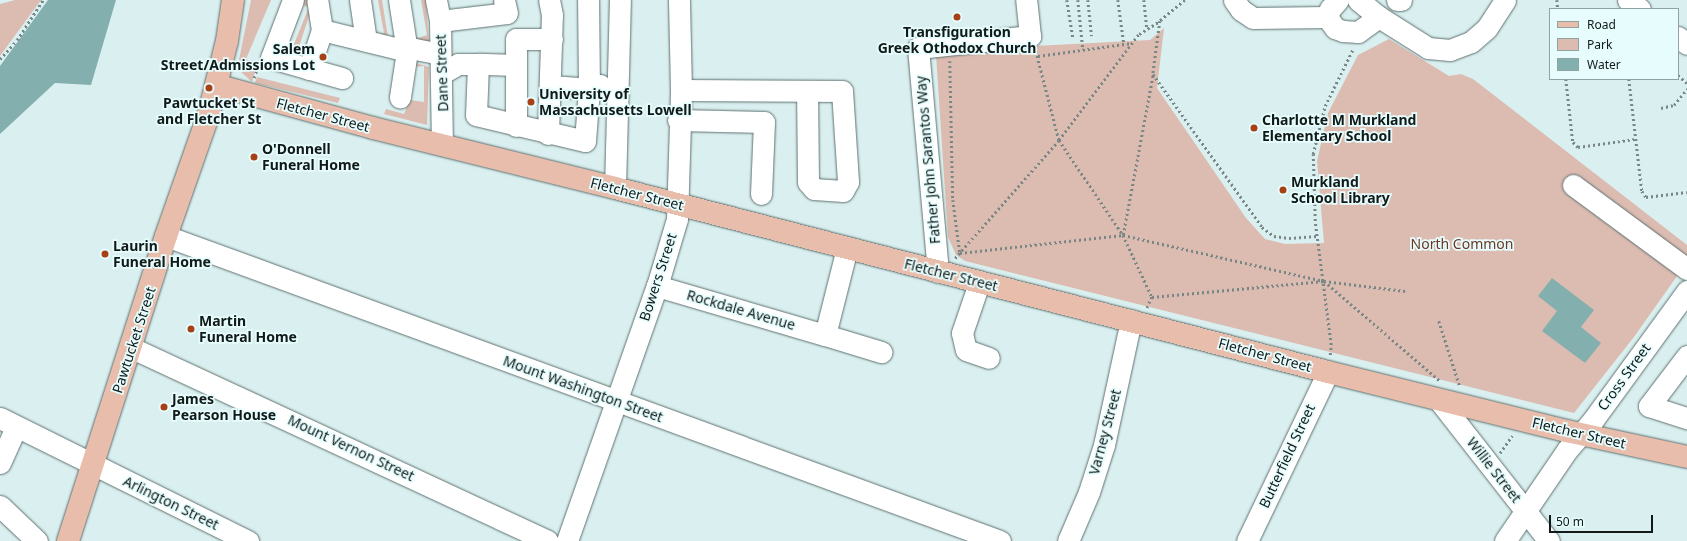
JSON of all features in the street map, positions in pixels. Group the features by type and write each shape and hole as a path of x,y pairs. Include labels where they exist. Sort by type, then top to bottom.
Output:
{"main road":[{"name":"Pawtucket Street","path":"68,541 132,348 166,236 216,85 230,29 233,0"},
{"name":"Fletcher Street","path":"216,85 442,145 847,248 947,266 979,283 1139,314 1440,391 1581,434 1687,457"}],"street":[{"path":"293,0 271,58 342,78"},
{"path":"310,69 322,30 317,0"},
{"path":"360,0 366,41"},
{"path":"399,0 407,51 400,97"},
{"name":"Dane Street","path":"436,0 440,21 442,145"},
{"path":"440,21 507,13 504,0"},
{"path":"548,134 552,40 549,0"},
{"path":"478,64 476,115 548,134 585,141 591,89 588,0"},
{"path":"615,188 619,91 620,0"},
{"name":"Bowers Street","path":"567,541 615,401 657,286 677,219 678,120 681,90 679,0"},
{"path":"1026,0 1030,36"},
{"path":"1234,0 1241,10 1252,18 1333,8 1335,28 1343,31 1358,32 1371,23"},
{"path":"1358,0 1371,23 1428,48 1450,50 1471,42 1477,38 1487,28 1505,0"},
{"path":"1628,0 1639,8"},
{"path":"322,30 407,51 412,58 441,65 516,65"},
{"name":"Father John Sarantos Way","path":"947,266 918,48 1030,36"},
{"path":"516,126 516,39 552,40"},
{"path":"550,86 591,89 599,97 619,91"},
{"path":"681,90 842,91 848,182 843,191 814,189 808,182 807,91"},
{"path":"678,120 764,122 761,194"},
{"path":"1573,185 1687,269"},
{"name":"Mount Washington Street","path":"166,236 1000,541"},
{"path":"825,335 847,248"},
{"path":"979,283 962,333 966,350 989,358"},
{"name":"Rockdale Avenue","path":"657,286 881,352"},
{"name":"Cross Street","path":"1505,541 1581,434 1687,291"},
{"name":"Varney Street","path":"1068,541 1089,492 1104,445 1139,314"},
{"name":"Mount Vernon Street","path":"132,348 547,541"},
{"path":"1687,356 1649,406 1687,418"},
{"name":"Butterfield Street","path":"1247,541 1329,363"},
{"name":"Willie Street","path":"1440,391 1549,541"},
{"path":"0,463 8,422"},
{"name":"Arlington Street","path":"8,422 248,541"},
{"path":"0,506 37,541"}],"path":[{"path":"0,59 17,40 43,0"},
{"path":"1067,0 1073,38"},
{"path":"1078,0 1083,49"},
{"path":"1088,0 1092,36"},
{"path":"1118,0 1124,44"},
{"path":"1144,0 1147,29"},
{"path":"947,266 1059,140 1132,43 1147,29 1160,21 1184,0"},
{"path":"1123,235 1153,74 1160,21"},
{"path":"1329,363 1332,345 1317,236 1313,154 1325,106 1371,23"},
{"path":"1030,36 1038,56 1059,140 1123,235 1152,297"},
{"path":"1038,56 1132,43"},
{"path":"950,58 953,200 960,253"},
{"path":"1153,74 1262,227 1274,236 1289,238 1317,236"},
{"path":"1679,76 1687,83"},
{"path":"1566,80 1574,142 1578,147 1636,139"},
{"path":"1629,80 1642,191 1646,197 1687,192"},
{"path":"1661,108 1674,105 1687,89"},
{"path":"960,253 1123,235 1324,281 1405,291"},
{"path":"1139,314 1152,297 1324,281 1440,391"},
{"path":"1439,321 1460,388"},
{"path":"1499,455 1516,430"}],"green space":[{"path":"15,0 41,0 0,56 0,4"},
{"path":"251,0 271,0 246,59 257,64 252,82 242,73 239,60"},
{"path":"300,0 310,0 310,13 296,56 290,54 309,7 301,5"},
{"path":"378,0 382,0 388,37 398,36 400,39 398,43 372,36 384,33"},
{"path":"421,0 426,0 429,44 415,39 427,35"},
{"name":"North Common","path":"1164,28 1157,88 1246,218 1265,239 1285,244 1324,243 1317,161 1328,113 1358,55 1389,39 1449,76 1461,74 1473,79 1687,245 1687,262 1634,337 1574,413 965,261 956,255 948,237 936,55 941,51 1150,40"},
{"path":"413,62 429,67 427,125 384,114 386,109 404,114 410,100 424,102 424,66 414,67"},
{"path":"257,77 340,98 338,103 255,83"}],"water":[{"path":"48,0 116,0 91,85 55,83 0,134 0,66"},
{"path":"1552,278 1594,310 1581,327 1601,343 1585,363 1542,331 1557,311 1538,296"}],"place":[{"name":"Transfiguration Greek Othodox Church","path":"957,17"},
{"name":"Salem Street/Admissions Lot","path":"323,57"},
{"name":"Pawtucket St and Fletcher St","path":"209,88"},
{"name":"University of Massachusetts Lowell","path":"531,102"},
{"name":"Charlotte M Murkland Elementary School","path":"1254,128"},
{"name":"O'Donnell Funeral Home","path":"254,157"},
{"name":"Murkland School Library","path":"1283,190"},
{"name":"Laurin Funeral Home","path":"105,254"},
{"name":"Martin Funeral Home","path":"191,329"},
{"name":"James Pearson House","path":"164,407"}]}
